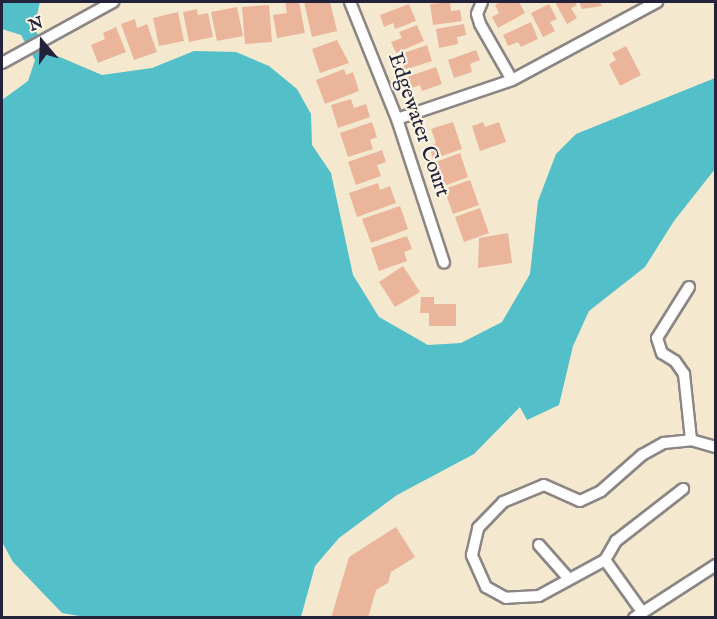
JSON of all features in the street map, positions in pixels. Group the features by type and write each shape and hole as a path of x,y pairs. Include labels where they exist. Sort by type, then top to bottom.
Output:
{"street":[{"path":"2,63 113,2"},
{"name":"Edgewater Court","path":"350,2 397,118 444,263"},
{"path":"482,2 477,14 480,24 512,80"},
{"path":"397,118 512,80 657,2"},
{"path":"689,287 657,338 662,353 675,361 684,374 691,440"},
{"path":"683,489 616,541 605,560 539,596 507,598 486,587 472,555 478,528 503,502 544,485 580,501 601,491 656,447 691,440 716,447"},
{"path":"539,545 569,579"},
{"path":"605,560 638,615 716,565"}],"water":[{"path":"2,2 40,2 34,28 48,52 102,75 152,68 194,51 236,52 269,66 297,89 311,114 312,145 331,173 353,275 379,317 428,345 461,343 502,322 530,274 538,201 556,154 576,134 715,78 715,169 674,221 645,267 589,311 573,346 559,405 527,420 520,407 474,454 397,495 339,538 315,566 301,617 91,618 62,613 13,562 2,542 2,100 28,81 35,60 21,35 2,29"}],"building":[{"path":"285,2 299,2 305,33 277,38 273,15 287,13"},
{"path":"304,2 330,2 337,31 312,37"},
{"path":"450,2 451,11 460,10 462,21 433,25 430,4"},
{"path":"501,2 519,2 525,13 498,28 492,17 499,13 495,5"},
{"path":"555,2 575,2 577,5 571,8 577,18 567,24"},
{"path":"579,2 600,2 602,6 582,9"},
{"path":"409,4 416,21 395,29 393,23 384,27 380,15"},
{"path":"549,4 557,19 550,22 555,31 543,37 531,13"},
{"path":"269,5 272,42 245,44 242,7"},
{"path":"237,7 243,36 217,41 211,12"},
{"path":"197,9 198,15 208,13 213,37 189,42 183,12"},
{"path":"178,12 184,41 159,46 153,18"},
{"path":"135,19 137,28 147,24 157,52 134,60 121,24"},
{"path":"531,22 538,39 521,47 518,42 508,46 503,35"},
{"path":"464,24 466,35 457,37 458,44 439,48 436,29"},
{"path":"417,25 424,41 396,53 391,42 402,38 399,32"},
{"path":"116,27 126,52 98,63 91,45 105,39 103,33"},
{"path":"337,40 349,63 320,73 312,49"},
{"path":"427,45 432,61 404,70 398,55"},
{"path":"626,46 641,75 620,86 609,64 616,60 612,53"},
{"path":"476,50 480,60 470,64 472,72 454,78 448,60"},
{"path":"436,67 442,84 422,91 420,85 411,88 407,77"},
{"path":"344,69 346,75 353,72 359,91 325,104 316,80"},
{"path":"351,99 354,108 366,104 370,117 338,128 331,105"},
{"path":"372,122 377,137 370,140 373,149 348,157 340,133"},
{"path":"453,122 462,149 433,159 429,146 436,143 431,129"},
{"path":"483,122 485,127 499,122 506,142 480,151 472,126"},
{"path":"382,150 386,162 377,165 381,176 356,185 348,162"},
{"path":"460,153 468,177 444,186 436,162"},
{"path":"470,180 479,205 453,214 444,189"},
{"path":"378,183 380,190 390,186 396,203 357,217 349,193"},
{"path":"400,206 408,229 371,243 362,219"},
{"path":"480,208 489,233 464,242 455,217"},
{"path":"508,233 512,263 478,268 479,238"},
{"path":"407,236 412,249 404,252 407,261 379,271 371,248"},
{"path":"403,266 420,292 395,307 379,282"},
{"path":"421,297 434,297 434,304 456,304 456,326 429,326 429,313 420,313"},
{"path":"396,527 415,557 391,572 388,583 376,590 368,618 331,618 349,557"}]}
